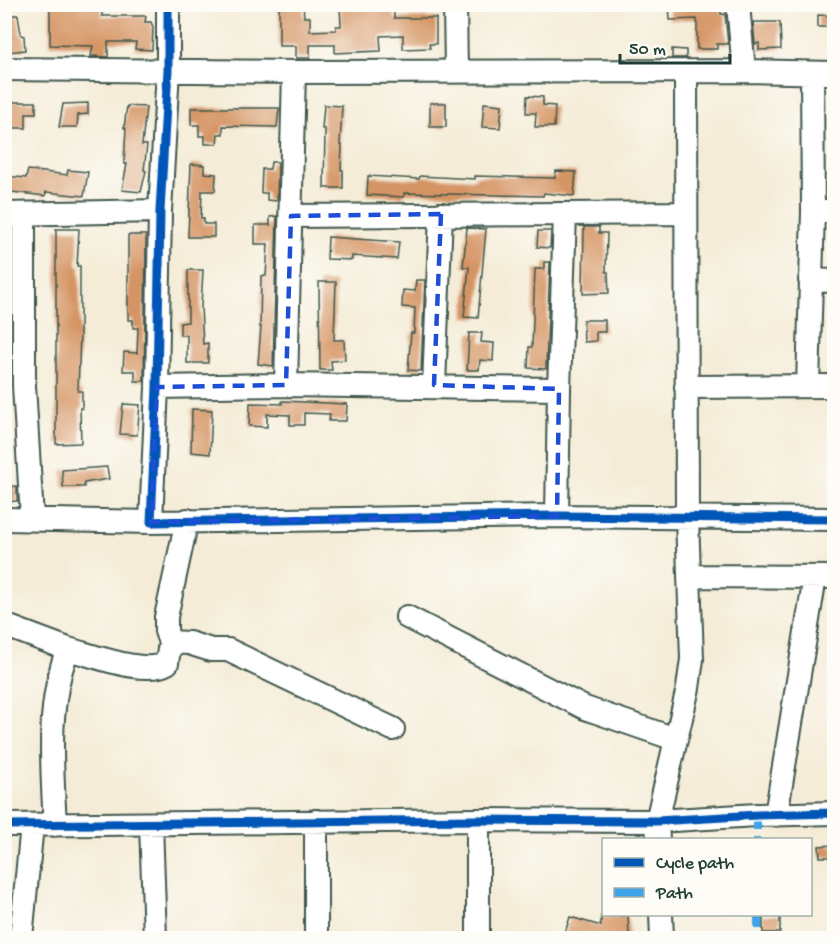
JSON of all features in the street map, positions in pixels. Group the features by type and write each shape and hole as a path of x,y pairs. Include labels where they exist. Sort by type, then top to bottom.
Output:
{"street":[{"path":"151,522 157,387 160,212 168,70 168,4"},
{"path":"455,4 456,71"},
{"path":"738,4 744,71"},
{"path":"4,69 823,73 824,211 810,280 808,386"},
{"path":"657,830 675,739 688,688 692,658 687,518 686,71"},
{"path":"286,385 294,72"},
{"path":"32,518 14,386 14,214 160,212"},
{"path":"291,216 685,213"},
{"path":"434,385 441,214"},
{"path":"557,516 566,214"},
{"path":"810,280 834,281"},
{"path":"157,387 434,385 559,389"},
{"path":"686,387 834,387"},
{"path":"4,519 151,522 557,516 834,519"},
{"path":"4,625 68,649 133,666 158,668 167,663 170,642 166,631 166,616 187,520"},
{"path":"690,576 825,577 776,815"},
{"path":"407,617 585,708 675,739"},
{"path":"170,642 189,643 211,650 228,650 393,729"},
{"path":"54,825 51,750 61,668 68,649"},
{"path":"4,825 478,820 657,830 776,815 834,813"},
{"path":"478,820 476,893 478,939"},
{"path":"316,821 316,939"},
{"path":"151,824 155,939"},
{"path":"21,939 32,825"},
{"path":"661,916 662,939"}],"highlighted area":[{"path":"441,214 434,385 559,389 557,516 151,522 157,387 286,385 291,216"}],"building":[{"path":"50,4 102,4 102,16 146,16 145,22 151,22 153,27 152,50 135,49 136,42 108,42 108,57 91,56 93,46 50,45"},
{"path":"279,4 303,4 304,17 310,17 310,31 336,30 336,26 341,26 340,7 355,6 355,4 394,4 394,18 436,18 436,44 429,44 430,48 403,49 403,35 380,36 381,51 335,53 335,45 310,45 310,58 296,58 296,46 279,46"},
{"path":"669,4 720,4 721,14 725,14 728,44 717,44 717,49 697,49 697,19 670,20"},
{"path":"4,15 18,15 25,50 9,52 8,46 4,47"},
{"path":"818,15 834,16 834,27 818,27"},
{"path":"753,22 780,22 781,49 759,50 759,43 755,44"},
{"path":"672,49 686,50 686,58 672,58"},
{"path":"527,96 543,97 543,105 555,106 554,127 535,127 536,113 526,113"},
{"path":"4,102 36,102 36,113 26,113 26,128 6,128 8,114 4,114"},
{"path":"88,103 88,114 78,115 77,127 59,127 63,104"},
{"path":"430,103 446,103 446,127 430,127"},
{"path":"484,103 502,105 500,128 482,127"},
{"path":"324,105 342,106 340,145 342,145 343,188 324,188 325,129 322,129"},
{"path":"127,106 146,107 142,145 147,145 144,170 146,171 141,192 122,190 127,164 124,164 126,128 124,128"},
{"path":"191,108 279,108 277,127 223,126 223,134 218,134 217,144 205,144 205,136 199,136 199,125 191,125"},
{"path":"271,162 278,162 277,201 267,200 267,193 261,193 262,169 270,169"},
{"path":"191,164 204,165 204,173 216,174 215,191 202,191 201,218 204,218 204,224 214,224 214,237 188,237"},
{"path":"28,170 67,175 68,170 88,172 84,196 46,192 45,196 4,191 4,176 26,178"},
{"path":"556,171 576,172 574,196 544,193 543,196 404,193 404,197 367,195 368,176 419,179 420,176 475,179 475,176 555,178"},
{"path":"277,216 273,366 258,364 261,276 266,276 268,244 255,244 255,225 270,225 270,217"},
{"path":"584,227 599,227 599,233 607,233 606,272 608,272 609,293 583,294"},
{"path":"467,228 486,229 478,318 464,317 469,267 463,267"},
{"path":"56,229 79,229 78,391 82,391 81,443 56,444"},
{"path":"538,231 551,231 550,248 537,247"},
{"path":"128,235 146,235 144,381 135,381 135,371 123,371 124,352 137,353 138,328 133,328 133,320 128,320"},
{"path":"328,237 399,242 397,259 352,256 352,260 327,259"},
{"path":"544,262 550,262 546,369 528,368 529,347 532,347 535,269 544,269"},
{"path":"188,270 203,270 201,307 203,344 208,343 208,363 187,363 187,335 180,335 180,323 188,322"},
{"path":"416,280 425,280 421,371 408,370 411,333 414,333 415,308 402,307 403,290 415,291"},
{"path":"319,282 336,282 334,340 344,340 345,360 331,361 332,370 320,370"},
{"path":"583,320 605,320 605,332 596,332 596,341 584,342"},
{"path":"469,333 482,333 481,342 494,343 493,361 480,360 479,370 467,370"},
{"path":"282,401 347,404 346,421 329,421 330,414 304,413 304,425 290,425 290,415 267,414 267,427 249,426 250,403 282,404"},
{"path":"123,404 140,405 137,435 120,434"},
{"path":"192,409 212,410 210,454 191,452"},
{"path":"107,467 109,479 84,483 84,487 63,487 62,470"},
{"path":"17,486 17,501 4,502 4,487"},
{"path":"834,845 834,857 820,857 819,846"},
{"path":"601,916 628,916 629,934 633,935 633,939 563,939 570,917 601,926"},
{"path":"763,916 780,916 780,933 763,933"}],"marked path":[{"path":"757,815 757,838"},
{"path":"758,916 758,938"},
{"path":"833,938 834,925"}],"cycle path":[{"path":"168,4 168,70 160,211 157,387 151,522 557,516 834,519"},
{"path":"4,825 478,820 657,821 834,813"}]}
